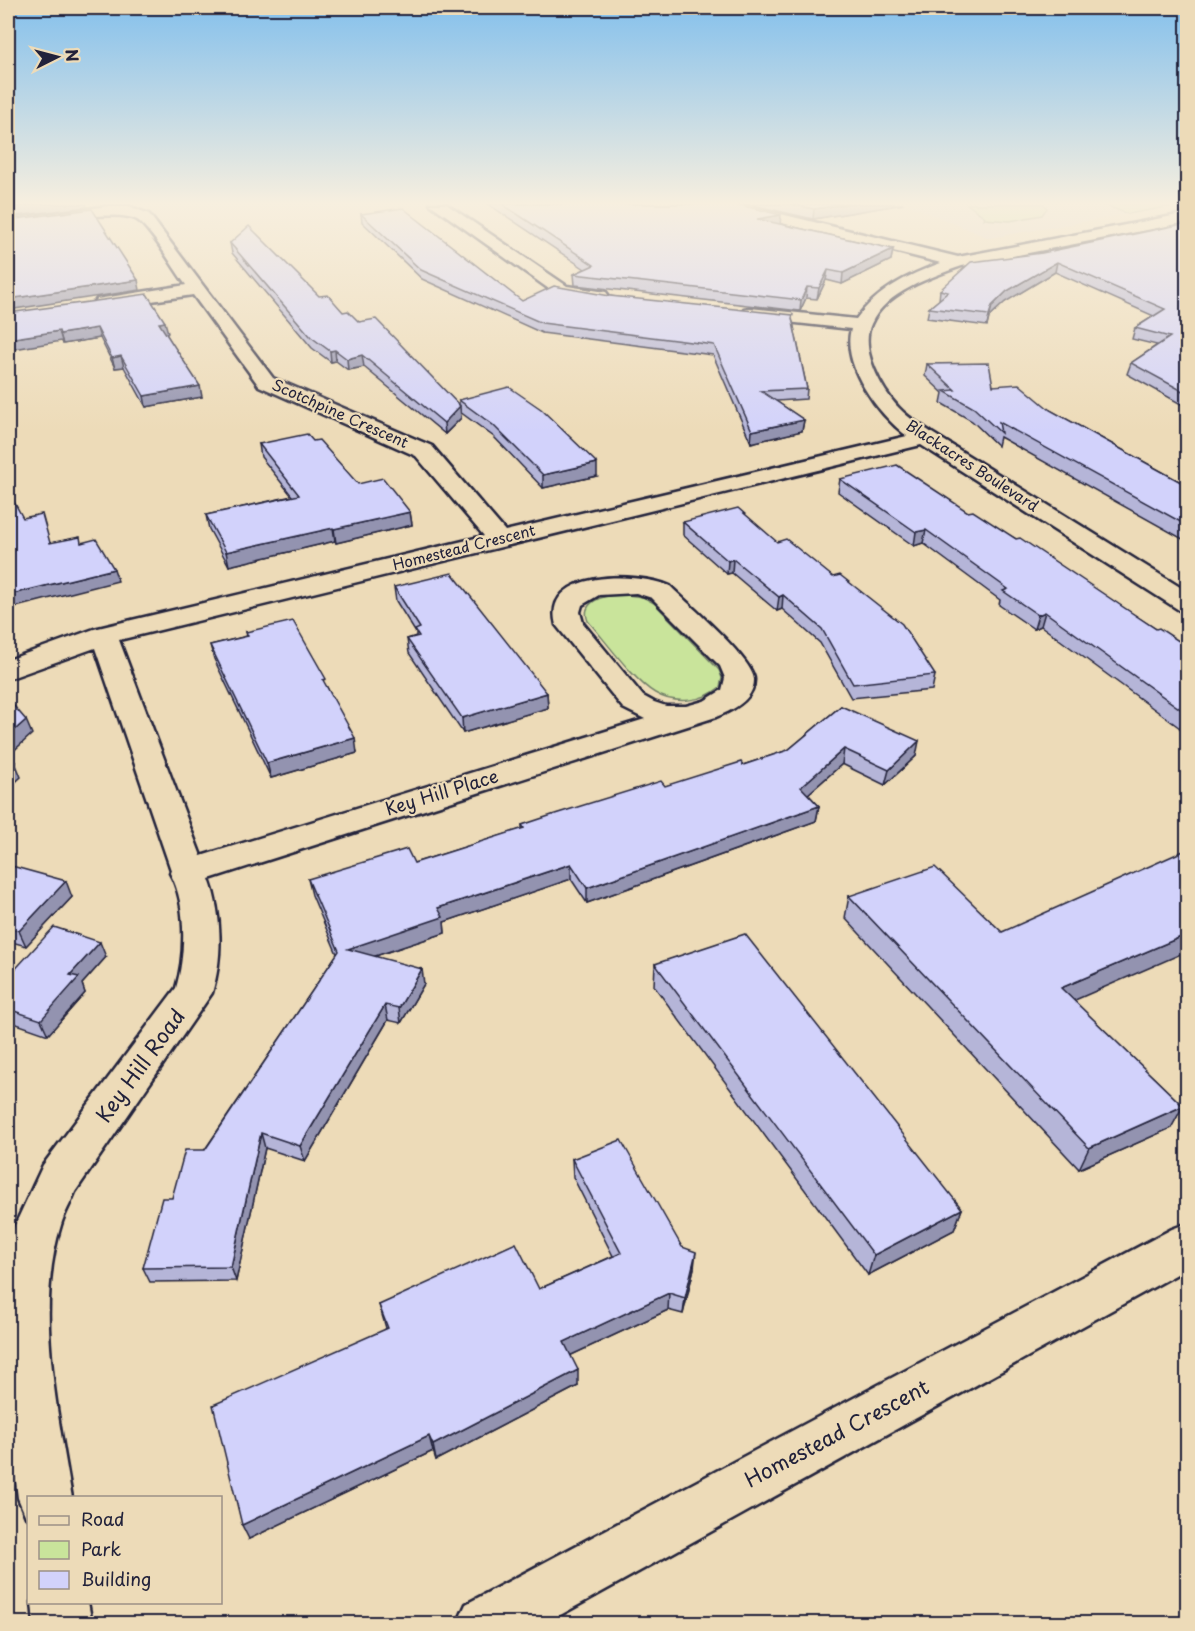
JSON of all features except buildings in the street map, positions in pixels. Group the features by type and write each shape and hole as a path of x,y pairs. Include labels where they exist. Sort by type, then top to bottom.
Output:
{"street":[{"name":"Scotchpine Crescent","path":"190,280 266,382 424,451 499,539"},
{"path":"546,280 562,290 622,299"},
{"path":"737,312 861,325 899,287 913,280"},
{"path":"90,305 196,289"},
{"name":"Blackacres Boulevard","path":"861,325 859,350 869,380 890,410 924,438 1188,604"},
{"name":"Homestead Crescent","path":"8,670 104,635 924,438"},
{"name":"Key Hill Place","path":"188,873 713,708 726,701 736,691 740,682 737,671 670,599 650,587 636,585 592,589 571,600 566,606 565,614 570,625 633,702 644,710 660,714 678,716 696,713"},
{"name":"Key Hill Road","path":"45,1496 25,1357 29,1263 38,1225 59,1179 193,993 200,971 200,902 104,635"},
{"name":"Homestead Crescent","path":"486,1623 1188,1244"},
{"path":"60,1604 63,1623"}],"green space":[{"path":"619,594 643,597 654,603 719,670 722,678 720,687 697,699 680,700 655,693 638,679 588,621 586,614 590,604 594,601"}]}
